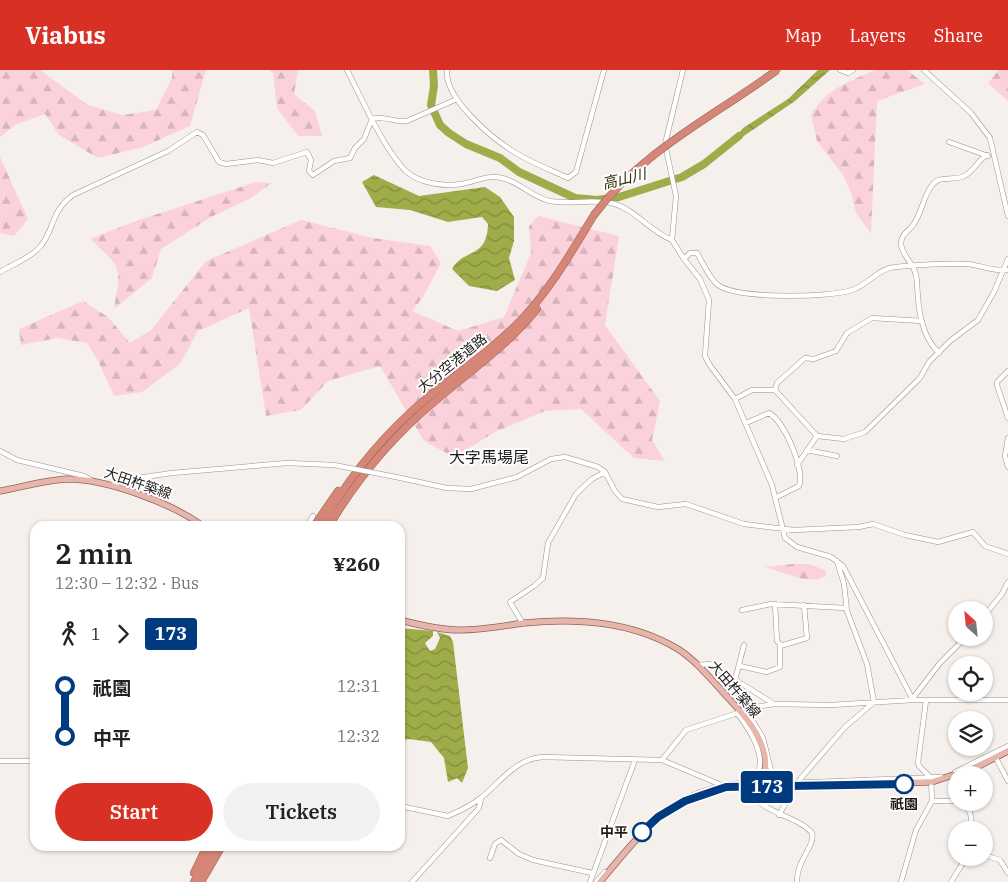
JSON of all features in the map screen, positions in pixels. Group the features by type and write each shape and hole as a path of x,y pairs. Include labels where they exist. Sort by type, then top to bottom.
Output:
{"highway":[{"name":"大分空港道路","path":"324,521 360,469 403,420 522,319 543,293 594,215 609,196 638,166 671,141 777,70"},
{"name":"大分空港道路","path":"332,521 369,468 418,416 500,348 530,317 556,282 594,215"},
{"path":"318,521 351,474 403,420"},
{"path":"337,521 369,468"},
{"path":"192,882 205,851"},
{"path":"192,882 211,851"},
{"path":"203,879 220,851"}],"main road":[{"name":"大田杵築線","path":"0,492 65,480 94,481 111,485 175,510 195,521"},
{"name":"大田杵築線","path":"405,621 458,630 523,624 590,622 630,629 660,640 679,650 698,665 741,712 760,738 765,756 765,787"},
{"path":"600,882 642,832 658,817 685,801 724,786 765,787 931,780 977,768 1008,751"}],"street":[{"path":"347,70 372,119 407,173 421,180 444,185 461,184 489,177 502,178 534,196 551,201 613,203 628,209 657,234 672,240 700,279 709,300 706,356 709,364 735,399 746,423 775,498 780,527 790,543 831,557 843,566 853,581 913,699"},
{"path":"447,70 448,80 457,99 486,131 515,152 568,178 576,172 604,70"},
{"path":"672,240 676,208 675,187 665,144 683,70"},
{"path":"842,71 848,73 853,70"},
{"path":"924,70 984,128 990,138 1008,216"},
{"path":"372,119 381,118 399,123 457,99"},
{"path":"0,272 24,259 40,247 56,213 63,203 73,195 168,152 196,132 202,135 219,162 226,164 258,160 273,163 308,152 311,160 309,171 313,175 334,161 350,158 355,148 364,139 372,119"},
{"path":"949,142 994,157"},
{"path":"939,353 930,342 922,321 918,307 917,274 901,246 902,238 913,225 932,184 939,180 972,172 981,158 987,155"},
{"path":"684,258 690,253 697,253 717,284 724,288 735,292 769,295 832,294 854,290 880,272 892,267 967,264 1006,271"},
{"path":"735,399 752,390 775,390 817,436 844,440 868,430 878,416 920,378 929,362 950,341 978,320 1006,271 1008,259"},
{"path":"775,390 777,383 787,376 799,362 805,358 814,359 836,351 847,333 872,318 922,321"},
{"path":"1008,371 997,382 1008,418"},
{"path":"746,423 769,413 789,440 802,478 799,486 775,498"},
{"path":"797,465 817,436"},
{"path":"1008,438 1005,456 1008,467"},
{"path":"807,450 837,456"},
{"path":"0,451 17,460 84,476 94,481"},
{"path":"111,485 124,480 172,473 287,463 334,466 447,488 472,489 517,477 556,457 582,460 598,466 605,472 618,495 630,501 658,507 686,504 744,524 806,530 879,524 905,535 938,542 973,532 984,546 1008,554"},
{"path":"523,624 510,602 543,578 548,543 576,494 592,479 605,472"},
{"path":"310,521 313,516"},
{"path":"836,561 844,584 846,608 867,664 874,702"},
{"path":"993,605 1002,594 1008,582"},
{"path":"742,610 775,604 846,608"},
{"path":"740,666 767,672 780,666 781,645 777,641 775,604"},
{"path":"781,645 808,638 804,606"},
{"path":"735,680 744,645"},
{"path":"913,699 940,663 957,646"},
{"path":"698,665 710,664 774,704"},
{"path":"662,760 686,730 741,712 774,704 831,705 913,699 926,701 1008,700"},
{"path":"901,882 916,830 932,800 931,780 921,769 918,762 926,701"},
{"path":"779,815 801,778 845,727 874,702"},
{"path":"741,712 763,738 772,774 790,783 931,780 950,775 1008,746"},
{"path":"596,882 650,821 684,798 724,786 750,782 760,772 761,763 755,743 741,712"},
{"path":"405,807 448,816 481,798 514,768 531,758 662,760 724,786"},
{"path":"996,758 1008,781"},
{"path":"590,882 635,760"},
{"path":"0,761 30,761"},
{"path":"749,787 752,795 779,815 793,818 810,831 813,837 798,867 797,882"},
{"path":"412,882 479,808 481,798"},
{"path":"932,800 948,801"},
{"path":"490,858 494,844 501,840 525,858 592,873"},
{"path":"993,858 1000,860 1008,872"},
{"path":"951,882 961,866"}],"green space":[{"path":"0,70 40,70 88,105 122,115 156,110 172,78 172,70 206,70 190,126 143,147 98,158 59,135 45,114 15,125 0,137"},
{"path":"269,70 298,70 294,94 315,111 322,136 298,136 277,108 273,73"},
{"path":"875,70 907,70 925,84 877,101 871,233 856,213 851,192 843,175 817,141 811,115 831,92"},
{"path":"999,70 1008,70 1008,101 988,83"},
{"path":"0,157 28,219 14,236 0,233"},
{"path":"256,182 272,183 249,199 211,217 161,249 152,278 114,309 118,284 117,269 109,257 90,239 136,221"},
{"path":"538,216 619,236 605,325 660,401 652,440 665,461 634,458 581,409 545,411 495,432 454,457 424,441 380,366 328,381 301,410 266,416 249,308 198,331 180,364 142,392 114,396 98,361 87,343 57,338 21,345 19,329 83,301 108,317 130,343 151,330 206,261 301,220 373,238 430,246 441,263 423,297 412,311 458,331 504,317 531,253 529,226"},
{"path":"809,564 825,570 827,575 816,580 799,578 765,567"}],"water":[{"path":"818,70 830,70 795,101 729,146 743,128 788,99"},
{"path":"374,175 419,196 485,187 500,197 514,217 514,241 509,258 515,280 497,291 469,286 452,269 462,258 479,249 484,243 488,224 482,217 448,222 410,210 376,207 362,182"},
{"path":"405,628 433,631 433,636 425,643 430,651 435,649 440,638 437,632 450,636 453,642 468,768 462,783 457,778 448,782 444,758 431,742 405,740"}],"waterway":[{"name":"高山川","path":"433,70 434,86 431,105 440,125 466,144 500,158 519,172 575,198 597,200 619,197 682,177 704,164 739,136"}],"bus line":[{"name":"173","path":"642,832 658,817 685,801 726,787 904,784"}],"place":[{"name":"祇園","path":"904,784"},
{"name":"中平","path":"642,832"}],"district":[{"name":"大字馬場尾","path":"489,457"}]}
